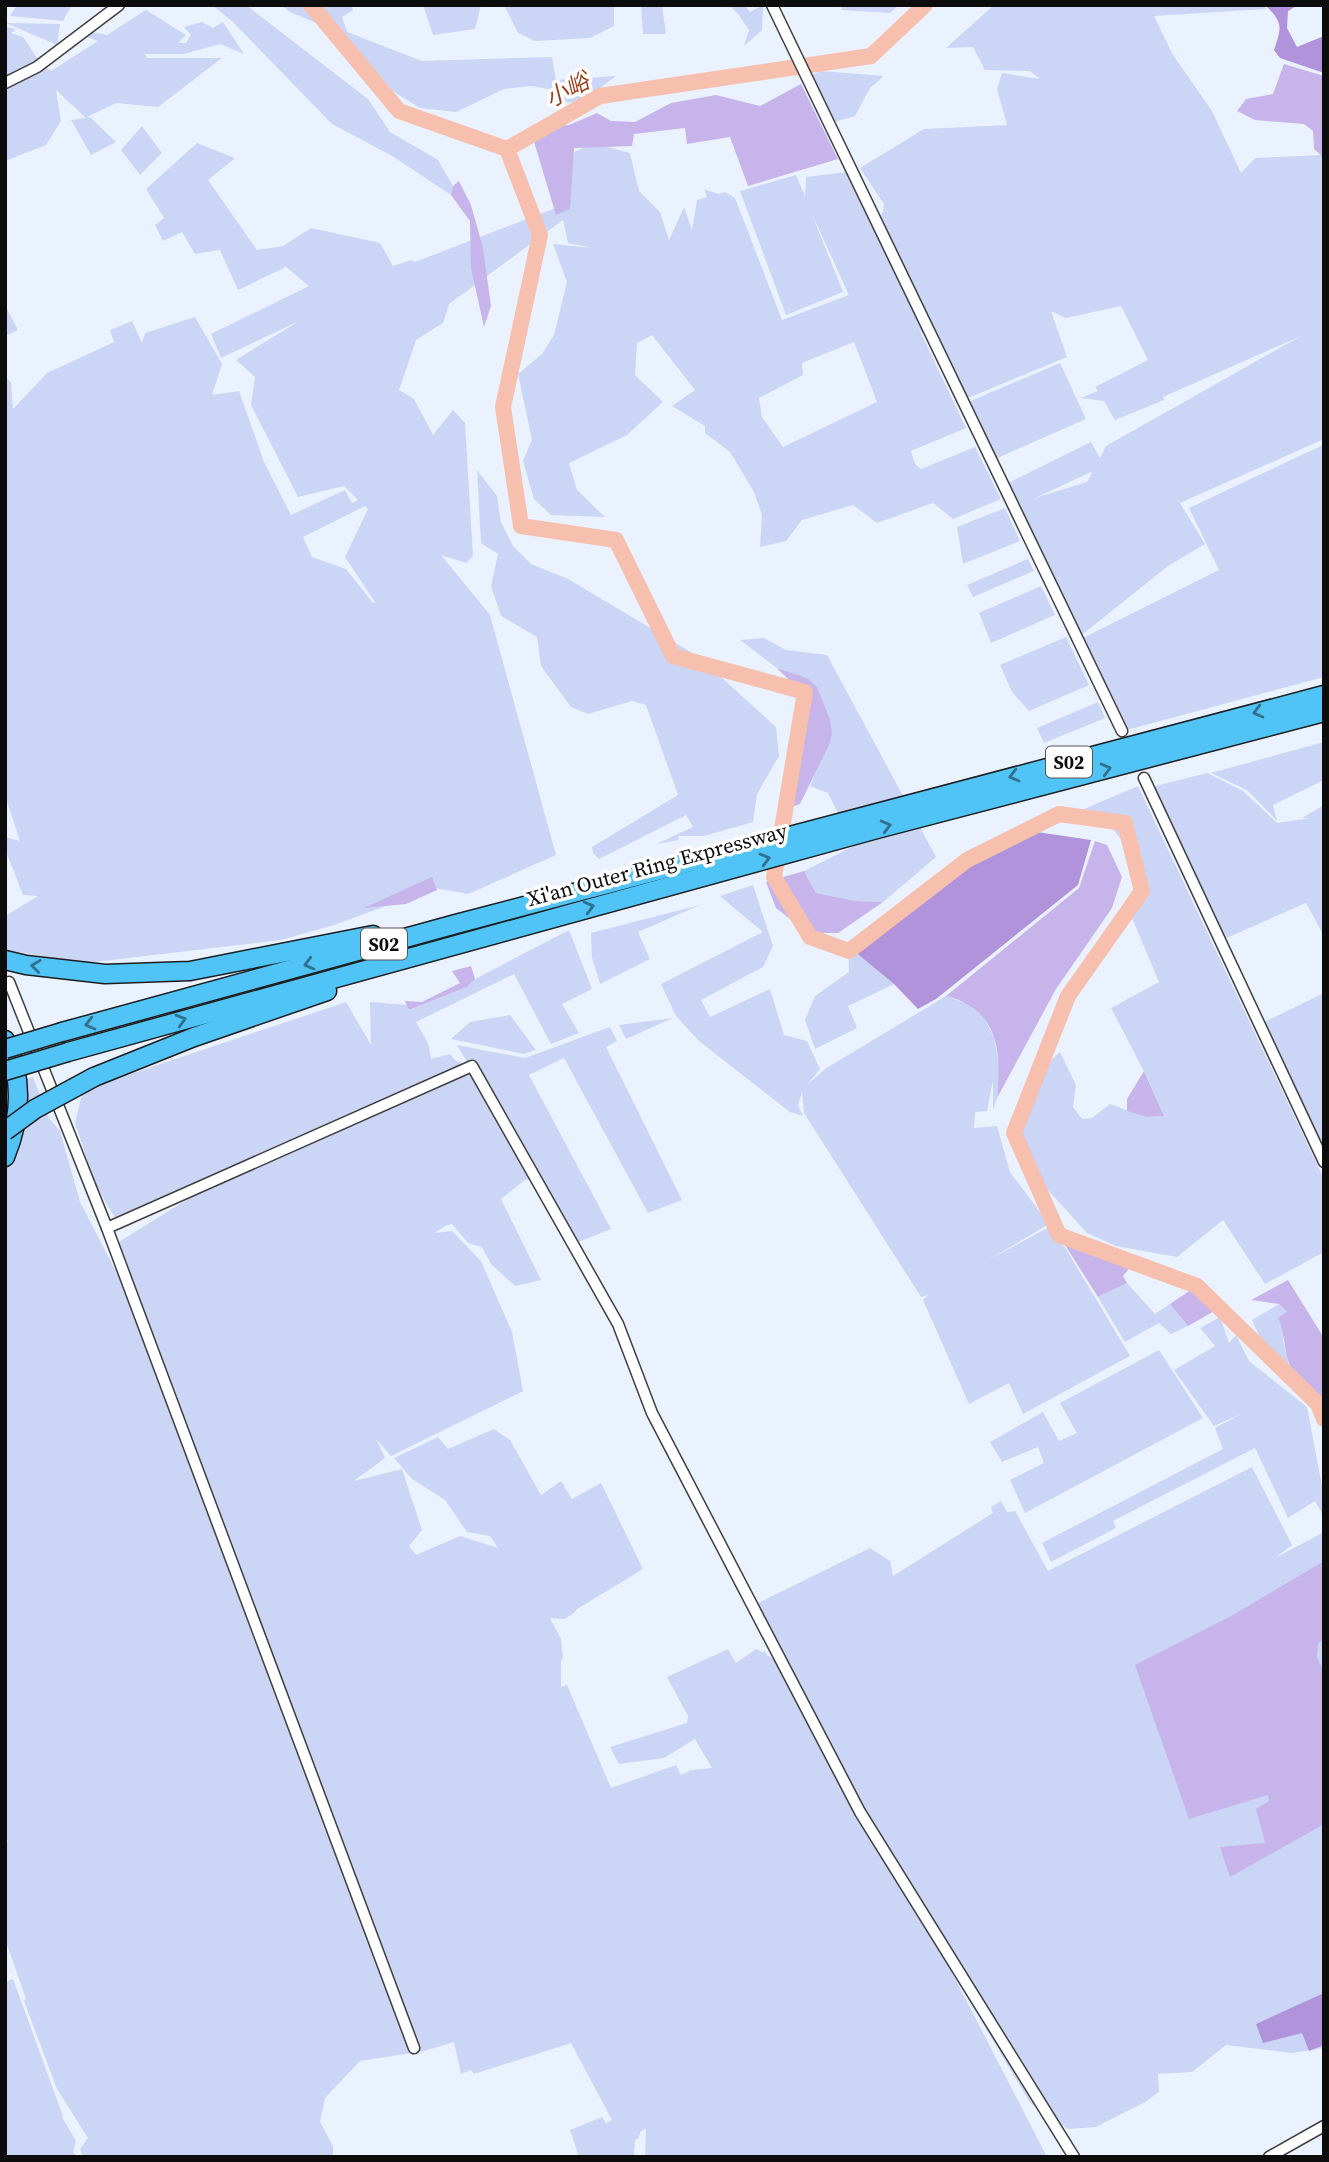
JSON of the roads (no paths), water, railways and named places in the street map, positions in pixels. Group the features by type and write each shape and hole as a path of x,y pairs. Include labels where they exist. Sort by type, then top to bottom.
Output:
{"highway":[{"name":"Xi'an Outer Ring Expressway","path":"5,1071 561,915 708,866 1324,695"},
{"name":"Xi'an Outer Ring Expressway","path":"817,836 1324,712"},
{"name":"Xi'an Outer Ring Expressway","path":"5,1049 562,896 708,866"},
{"path":"5,960 105,974 190,971 315,948 562,896"},
{"path":"5,1131 35,1109 94,1077 194,1037 561,915"},
{"path":"5,1040 12,1055 19,1096 15,1133 5,1157"}],"street":[{"path":"5,83 37,66 119,5"},
{"path":"772,5 1122,731"},
{"path":"1144,778 1324,1162"},
{"path":"9,982 107,1228 414,2048"},
{"path":"107,1228 472,1066 618,1324 652,1413 860,1812 1074,2157"},
{"path":"1269,2157 1324,2126"}],"waterway":[{"name":"小峪","path":"311,5 399,111 507,149 600,96 871,56 925,5"},
{"path":"507,149 540,235 503,407 521,526 616,540 673,656 805,692 774,877 810,937 849,951 967,860 1059,814 1125,823 1142,891 1068,996 1014,1133 1059,1235 1197,1286 1318,1404 1324,1419"}]}
